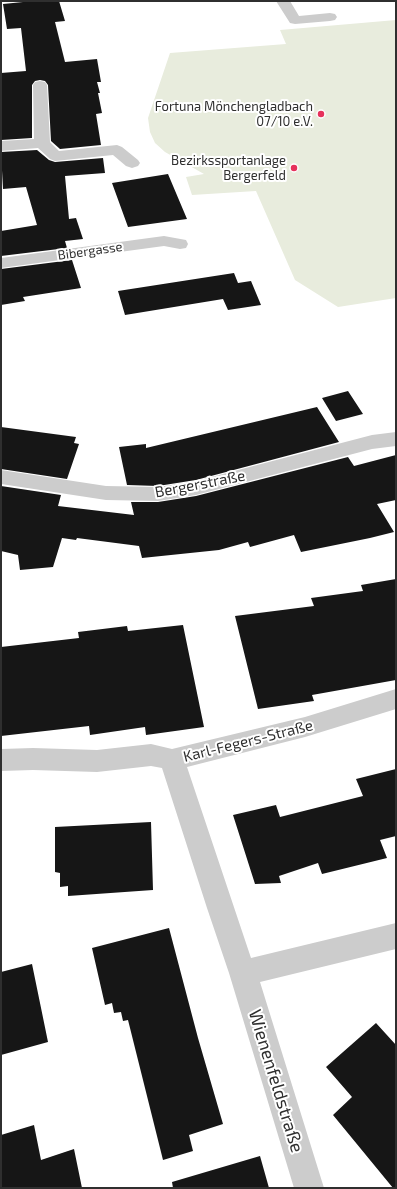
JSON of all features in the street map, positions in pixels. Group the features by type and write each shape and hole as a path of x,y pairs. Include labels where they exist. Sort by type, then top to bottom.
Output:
{"street":[{"path":"283,1 295,20 330,17"},
{"path":"40,85 42,143 55,156 117,150 132,163"},
{"path":"1,146 42,143"},
{"name":"Bibergasse","path":"1,263 164,241 180,244"},
{"name":"Bergerstraße","path":"1,477 106,493 158,494 196,488 372,442 396,439"},
{"name":"Karl-Fegers-Straße","path":"1,760 33,759 97,761 151,755 172,760 298,729 396,699"},
{"name":"Wienenfeldstraße","path":"172,760 220,908 243,973 309,1188"},
{"path":"243,973 396,936"}],"shaded area":[{"name":"Bezirkssportanlage Bergerfeld","path":"396,20 396,298 338,307 295,280 256,191 192,195 186,177 204,174 165,152 155,143 150,132 148,118 170,53 286,44 280,30"}],"building":[{"path":"33,1 59,1 65,21 55,22 65,62 97,59 101,82 97,82 100,93 98,93 102,113 96,114 101,145 60,149 51,141 48,85 45,81 40,80 35,81 32,85 32,138 1,140 1,73 26,71 21,28 7,29 3,4"},
{"path":"37,150 49,160 55,162 103,158 105,173 65,176 69,219 76,218 83,239 65,241 67,248 1,256 1,231 37,225 26,187 3,189 1,152"},
{"path":"168,174 187,219 128,227 112,183"},
{"path":"72,260 81,288 23,297 25,301 1,305 1,269"},
{"path":"234,273 238,283 251,281 261,305 228,310 223,299 125,315 118,291"},
{"path":"348,391 363,414 336,421 322,398"},
{"path":"317,407 339,442 196,480 158,486 127,485 119,447 146,444 146,448"},
{"path":"1,427 76,437 74,443 79,444 67,479 1,469"},
{"path":"396,455 396,500 377,504 394,532 370,538 301,552 294,535 250,547 248,542 219,550 142,558 139,546 77,538 76,540 62,538 53,567 20,570 18,555 1,551 1,486 61,495 58,506 134,515 131,502 158,502 196,496 348,457 354,466"},
{"path":"396,579 396,680 312,695 314,701 258,709 235,616 314,606 311,598 363,591 361,585"},
{"path":"183,625 204,727 146,735 145,727 90,735 89,726 1,736 1,647 79,638 78,632 127,626 128,631"},
{"path":"396,769 396,836 380,840 387,858 322,874 318,863 279,876 281,883 255,884 233,815 276,805 280,817 363,796 356,779"},
{"path":"151,822 153,890 68,896 68,886 60,887 60,873 55,872 55,827"},
{"path":"169,928 198,1038 223,1124 189,1135 193,1151 163,1160 128,1020 123,1021 121,1012 114,1013 112,1003 105,1005 92,948"},
{"path":"32,964 48,1042 1,1055 1,972"},
{"path":"376,1023 396,1045 396,1188 393,1188 333,1115 352,1097 326,1067"},
{"path":"34,1125 41,1160 74,1149 82,1188 1,1188 1,1135"},
{"path":"260,1156 269,1188 173,1188 172,1182"}],"place":[{"name":"Fortuna Mönchengladbach 07/10 e.V.","path":"321,114"},
{"name":"Bezirkssportanlage Bergerfeld","path":"294,168"}]}
